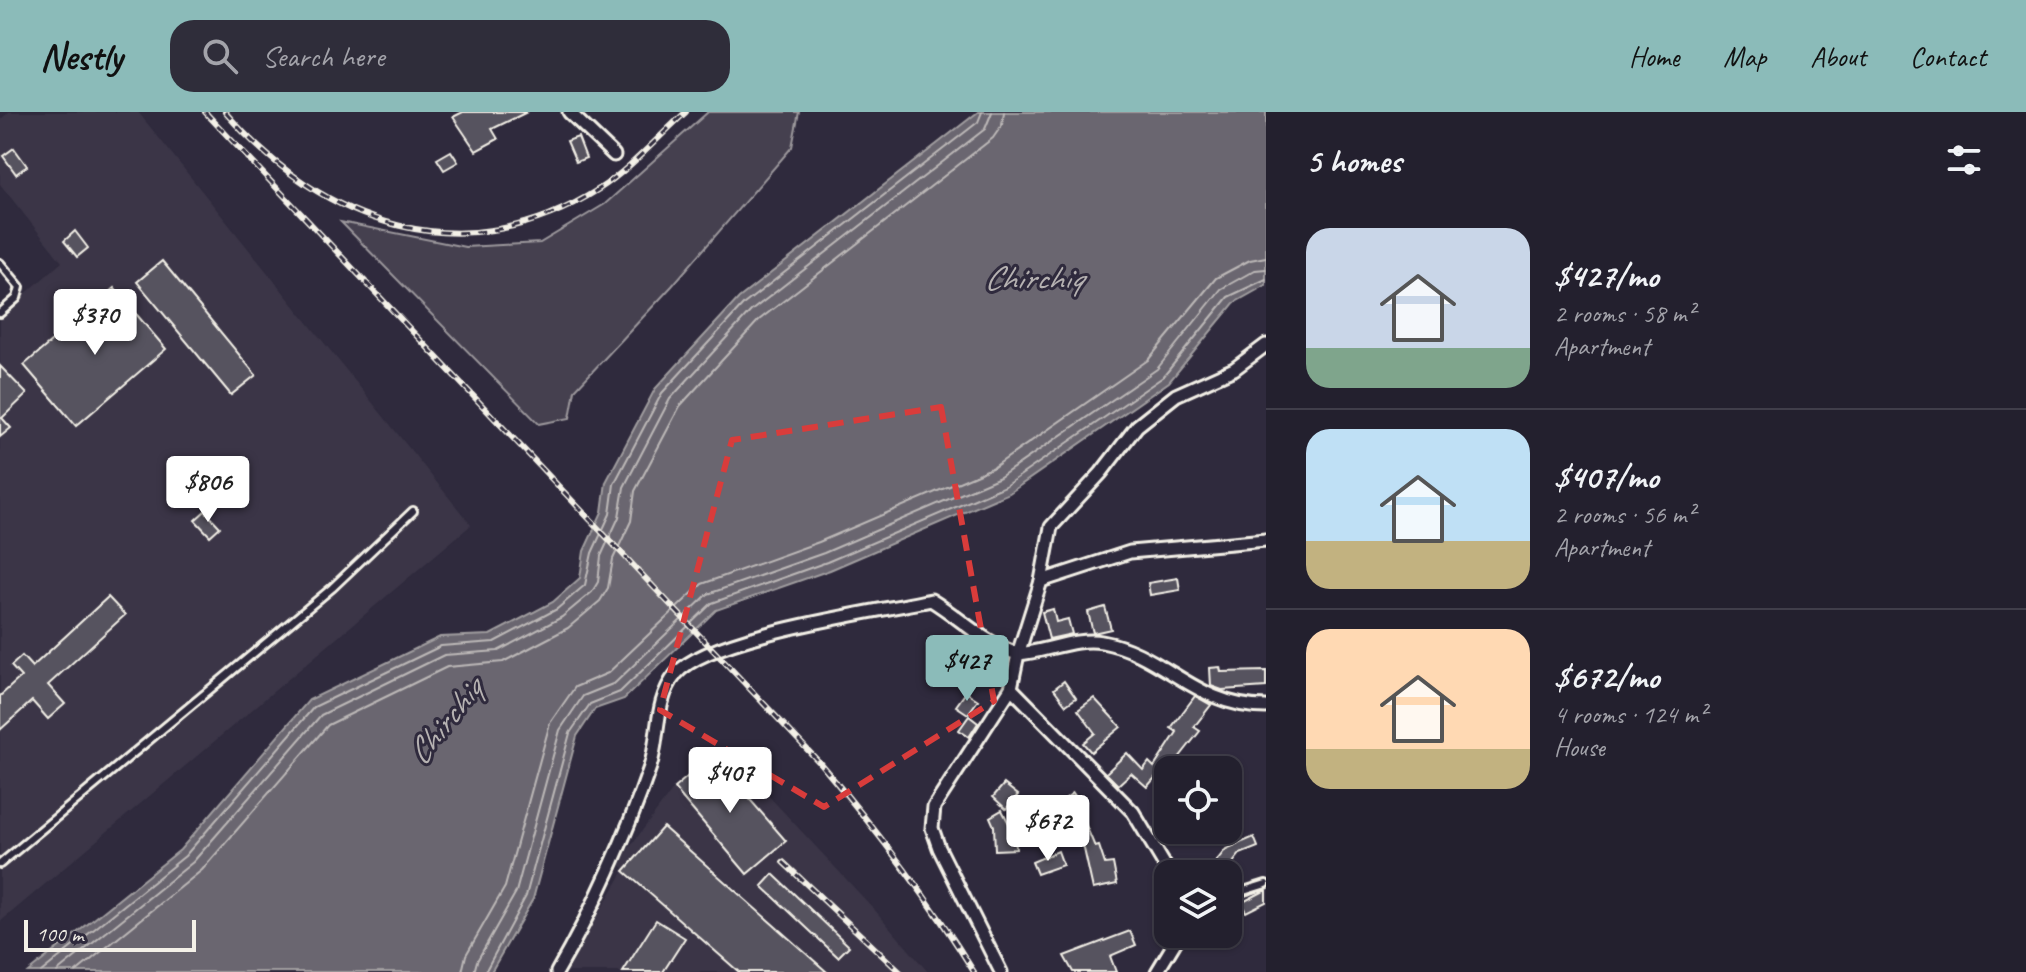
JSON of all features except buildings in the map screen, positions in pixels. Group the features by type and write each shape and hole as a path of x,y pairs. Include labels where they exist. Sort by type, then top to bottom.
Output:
{"street":[{"path":"569,112 614,155"},
{"path":"1001,972 939,848 932,828 934,807 945,785 1011,688 1018,654 1041,581 1051,527 1101,473 1137,426 1176,395 1234,369 1266,345"},
{"path":"1041,581 1130,552 1266,540"},
{"path":"557,972 579,933 651,765 662,701 677,673 736,640 931,600 961,618 991,645 1018,654 1044,652 1083,640 1103,642 1145,659 1205,695 1233,705 1266,707"},
{"path":"1011,688 1133,812 1162,860"},
{"path":"1157,972 1172,948"}],"lane":[{"path":"0,263 20,287 17,298 0,313"},
{"path":"0,864 332,588 413,511"},
{"path":"1242,892 1266,884"}],"highlighted area":[{"path":"941,407 994,701 824,807 660,710 732,440"}],"shaded area":[{"path":"9,112 138,112 471,525 0,922 0,316 62,262 0,184 0,120"},
{"path":"708,112 799,112 792,147 672,286 575,390 570,418 539,424 341,222 465,247 540,243 605,204"},
{"path":"723,747 873,908 928,972 564,972 625,869 618,863 674,788"}],"water":[{"name":"Chirchiq","path":"978,112 1266,112 1266,285 1234,303 1169,382 1009,493 830,570 716,610 624,699 595,709 577,736 533,899 491,972 28,972 180,850 309,700 440,637 490,635 553,602 580,578 584,551 602,512 606,482 655,389 739,298"}],"railway":[{"path":"205,112 819,762 901,864 974,972"},
{"path":"225,112 264,152 306,184 351,209 398,226 448,232 498,229 548,215 610,181 686,112"},
{"path":"783,862 900,972"}]}
